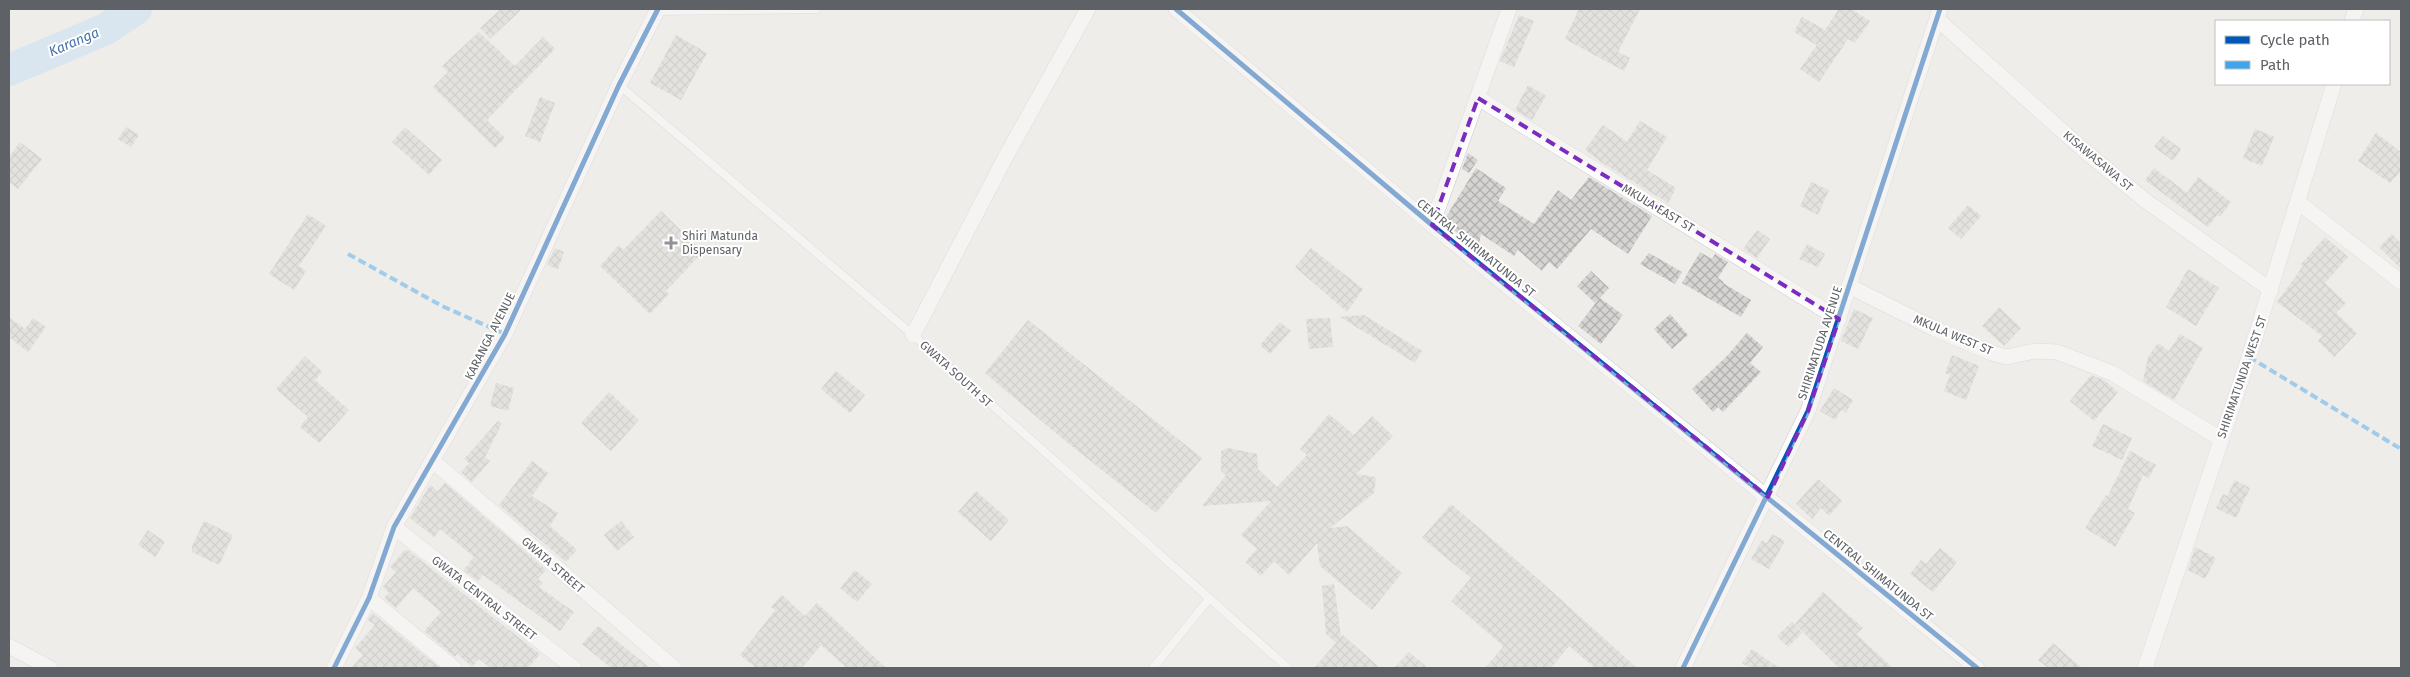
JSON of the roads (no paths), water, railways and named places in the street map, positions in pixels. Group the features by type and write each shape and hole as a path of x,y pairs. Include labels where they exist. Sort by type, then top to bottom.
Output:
{"street":[{"path":"913,336 1006,156 1088,9"},
{"name":"CENTRAL SHIRIMATUNDA ST","path":"1176,9 1432,225 1768,497"},
{"path":"1432,225 1509,9"},
{"name":"KARANGA AVENUE","path":"334,668 369,598 394,527 505,334 619,85 657,10"},
{"name":"SHIRIMATUDA AVENUE","path":"1683,668 1768,497 1808,411 1938,14"},
{"name":"KISAWASAWA ST","path":"1938,14 2087,153 2146,201 2271,290"},
{"name":"SHIRIMATUNDA WEST ST","path":"2145,668 2271,290 2334,85"},
{"name":"MKULA EAST ST","path":"1478,98 1839,319"},
{"path":"2298,202 2401,282"},
{"name":"MKULA WEST ST","path":"1849,286 1935,329 1989,352 2006,357 2035,351 2057,352 2112,373 2221,439"},
{"name":"GWATA STREET","path":"433,461 674,668"},
{"name":"CENTRAL SHIMATUNDA ST","path":"1768,497 1977,668"},
{"name":"GWATA CENTRAL STREET","path":"394,527 574,668"},
{"path":"369,598 454,668"},
{"path":"9,646 50,668"}],"lane":[{"path":"657,10 817,9"},
{"name":"GWATA SOUTH ST","path":"619,85 913,336 1288,668"},
{"path":"1153,668 1208,599"}],"waterway":[{"name":"Karanga","path":"9,70 106,29 136,9"}],"place":[{"name":"Shiri Matunda Dispensary","path":"671,243"}]}
